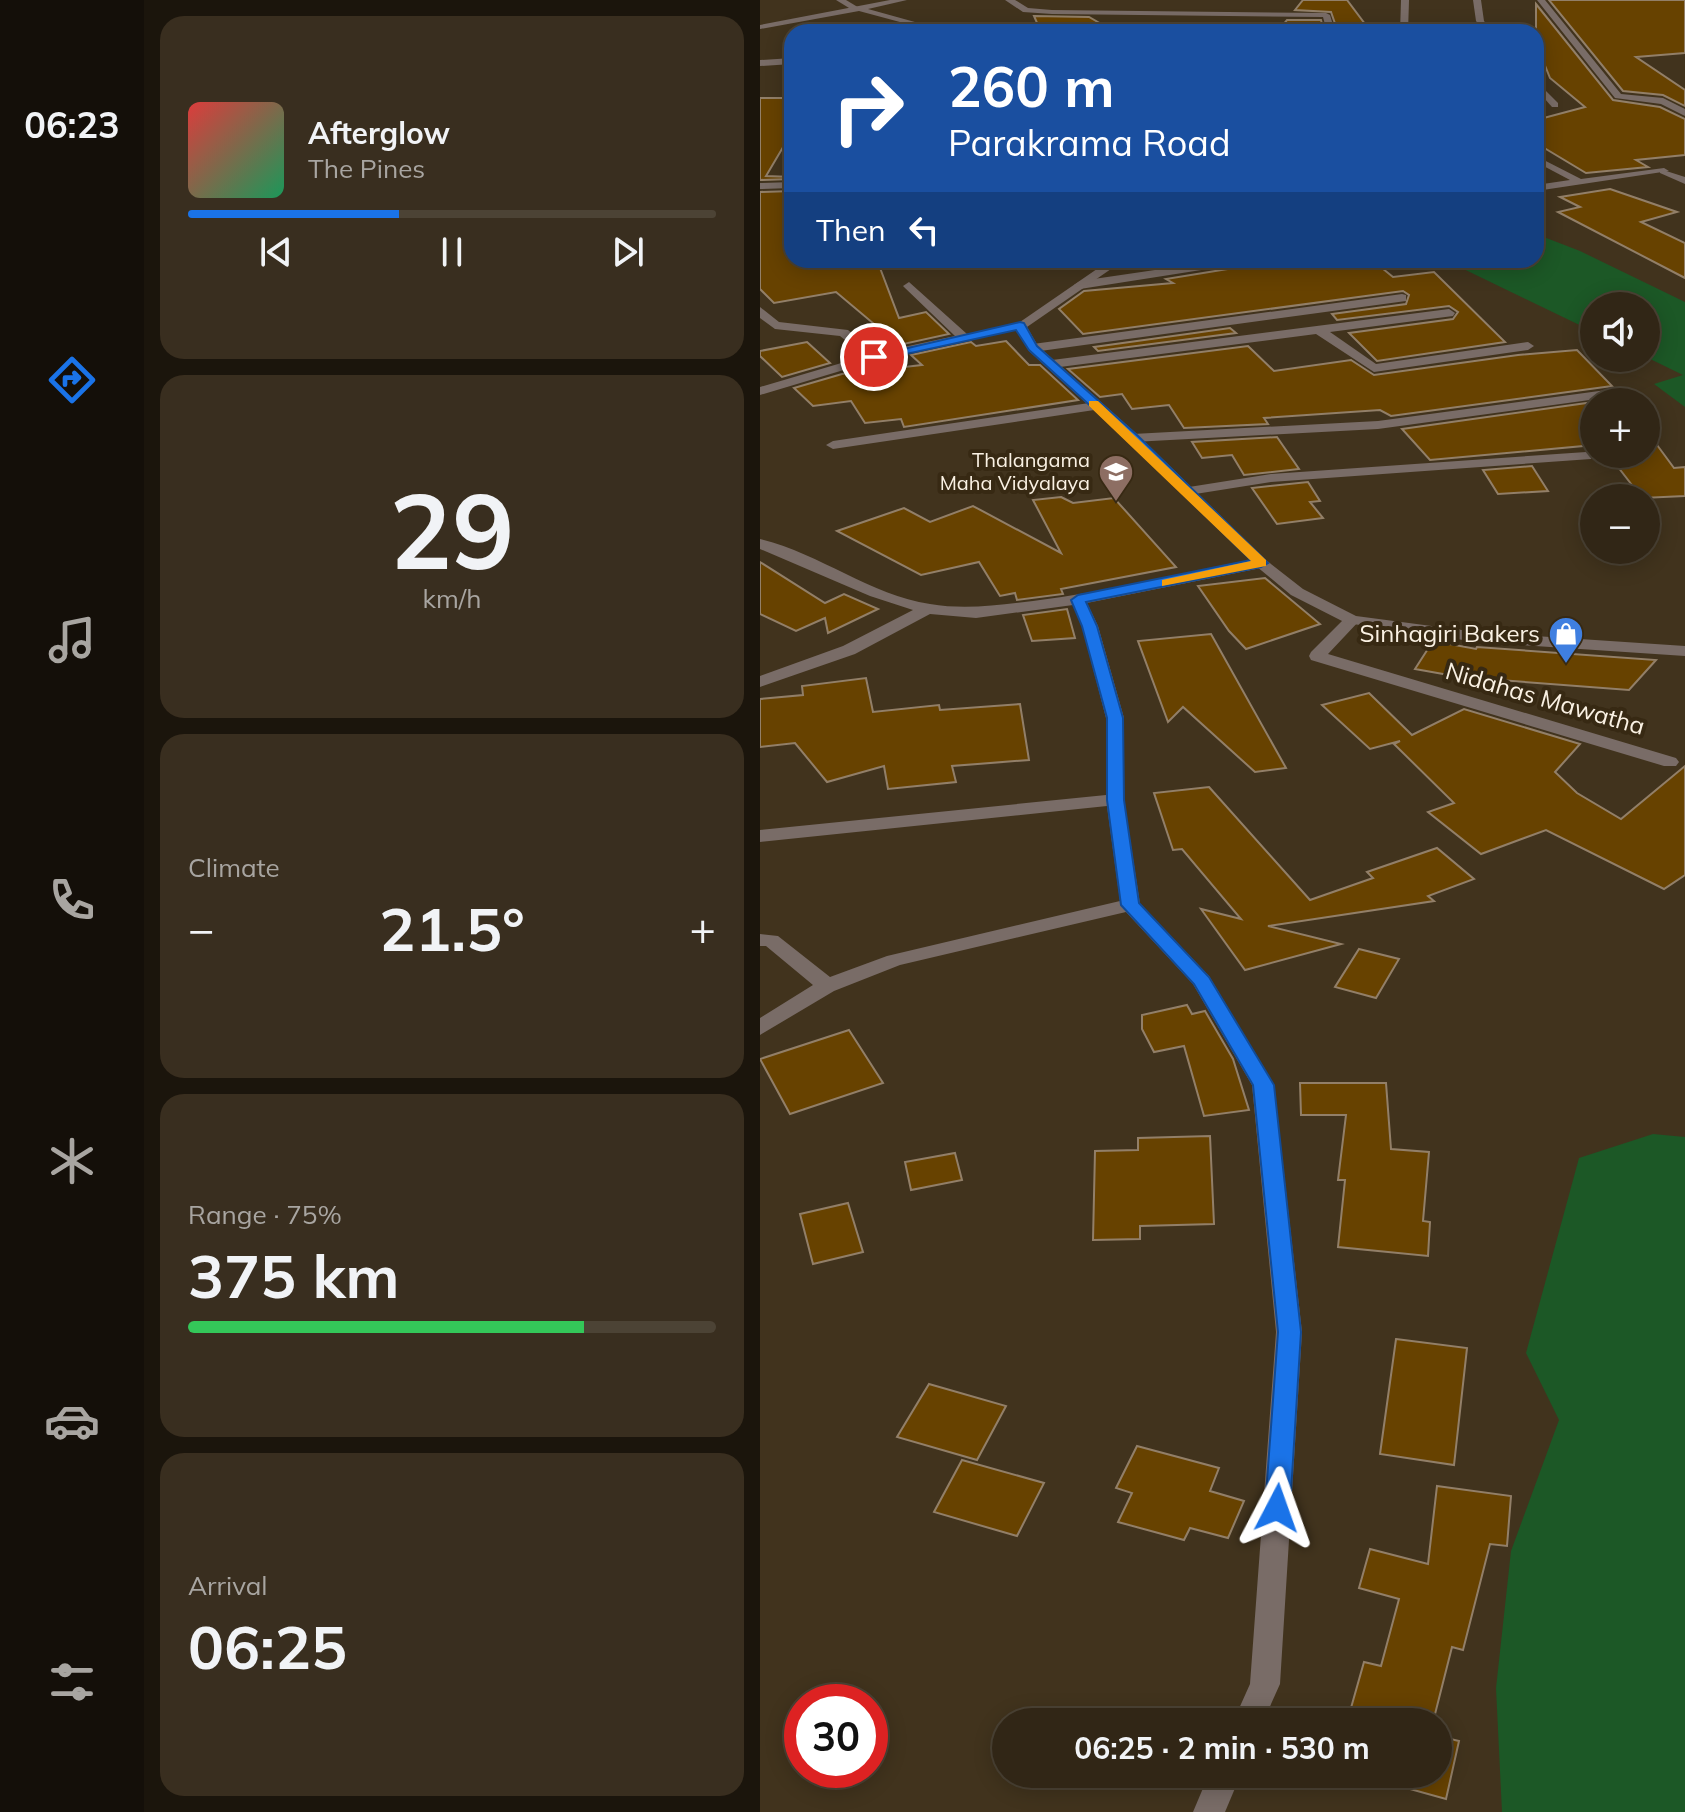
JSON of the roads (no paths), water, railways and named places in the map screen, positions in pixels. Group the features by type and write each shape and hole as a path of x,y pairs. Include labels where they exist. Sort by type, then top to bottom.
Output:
{"street":[{"path":"840,0 857,9 916,24"},
{"path":"760,27 903,0"},
{"path":"1009,0 1026,10 1052,12 1326,15 1329,24"},
{"path":"1212,16 1215,0"},
{"path":"1404,24 1405,0"},
{"path":"1477,0 1482,24"},
{"path":"1541,0 1618,96 1663,101 1684,112"},
{"path":"760,63 784,62"},
{"path":"1544,93 1555,105"},
{"path":"1544,162 1577,180"},
{"path":"1544,186 1664,171 1678,163"},
{"path":"1664,171 1685,181"},
{"path":"760,186 784,185"},
{"path":"760,391 874,357 1020,326 1107,268"},
{"path":"1080,285 1193,268"},
{"path":"909,286 964,338"},
{"path":"1033,348 1402,298"},
{"path":"760,311 775,325 844,333 874,357"},
{"path":"1052,364 1449,313"},
{"path":"1020,326 1033,348 1133,438 1261,563 1297,592 1352,620 1477,637 1685,651"},
{"path":"1319,330 1374,368 1528,346"},
{"path":"1133,438 1378,425 1580,398"},
{"path":"833,445 1096,406"},
{"path":"1189,491 1271,478 1580,456"},
{"path":"760,544 777,548 876,593 927,609 976,613 1078,600 1261,563"},
{"path":"760,552 777,548"},
{"path":"1078,600 1090,626 1115,718 1115,800 1130,905 1202,981 1263,1085 1289,1332 1265,1684 1254,1708"},
{"path":"760,682 849,650 927,609"},
{"name":"Nidahas Mawatha","path":"1352,620 1317,656 1670,762"},
{"path":"760,836 1115,800"},
{"path":"760,1028 827,986 894,960 1130,905"},
{"path":"760,940 771,940 827,986"},
{"path":"1209,1812 1219,1788"}],"place":[{"name":"Thalangama Maha Vidyalaya","path":"1116,503"},
{"name":"Sinhagiri Bakers","path":"1566,665"}]}
